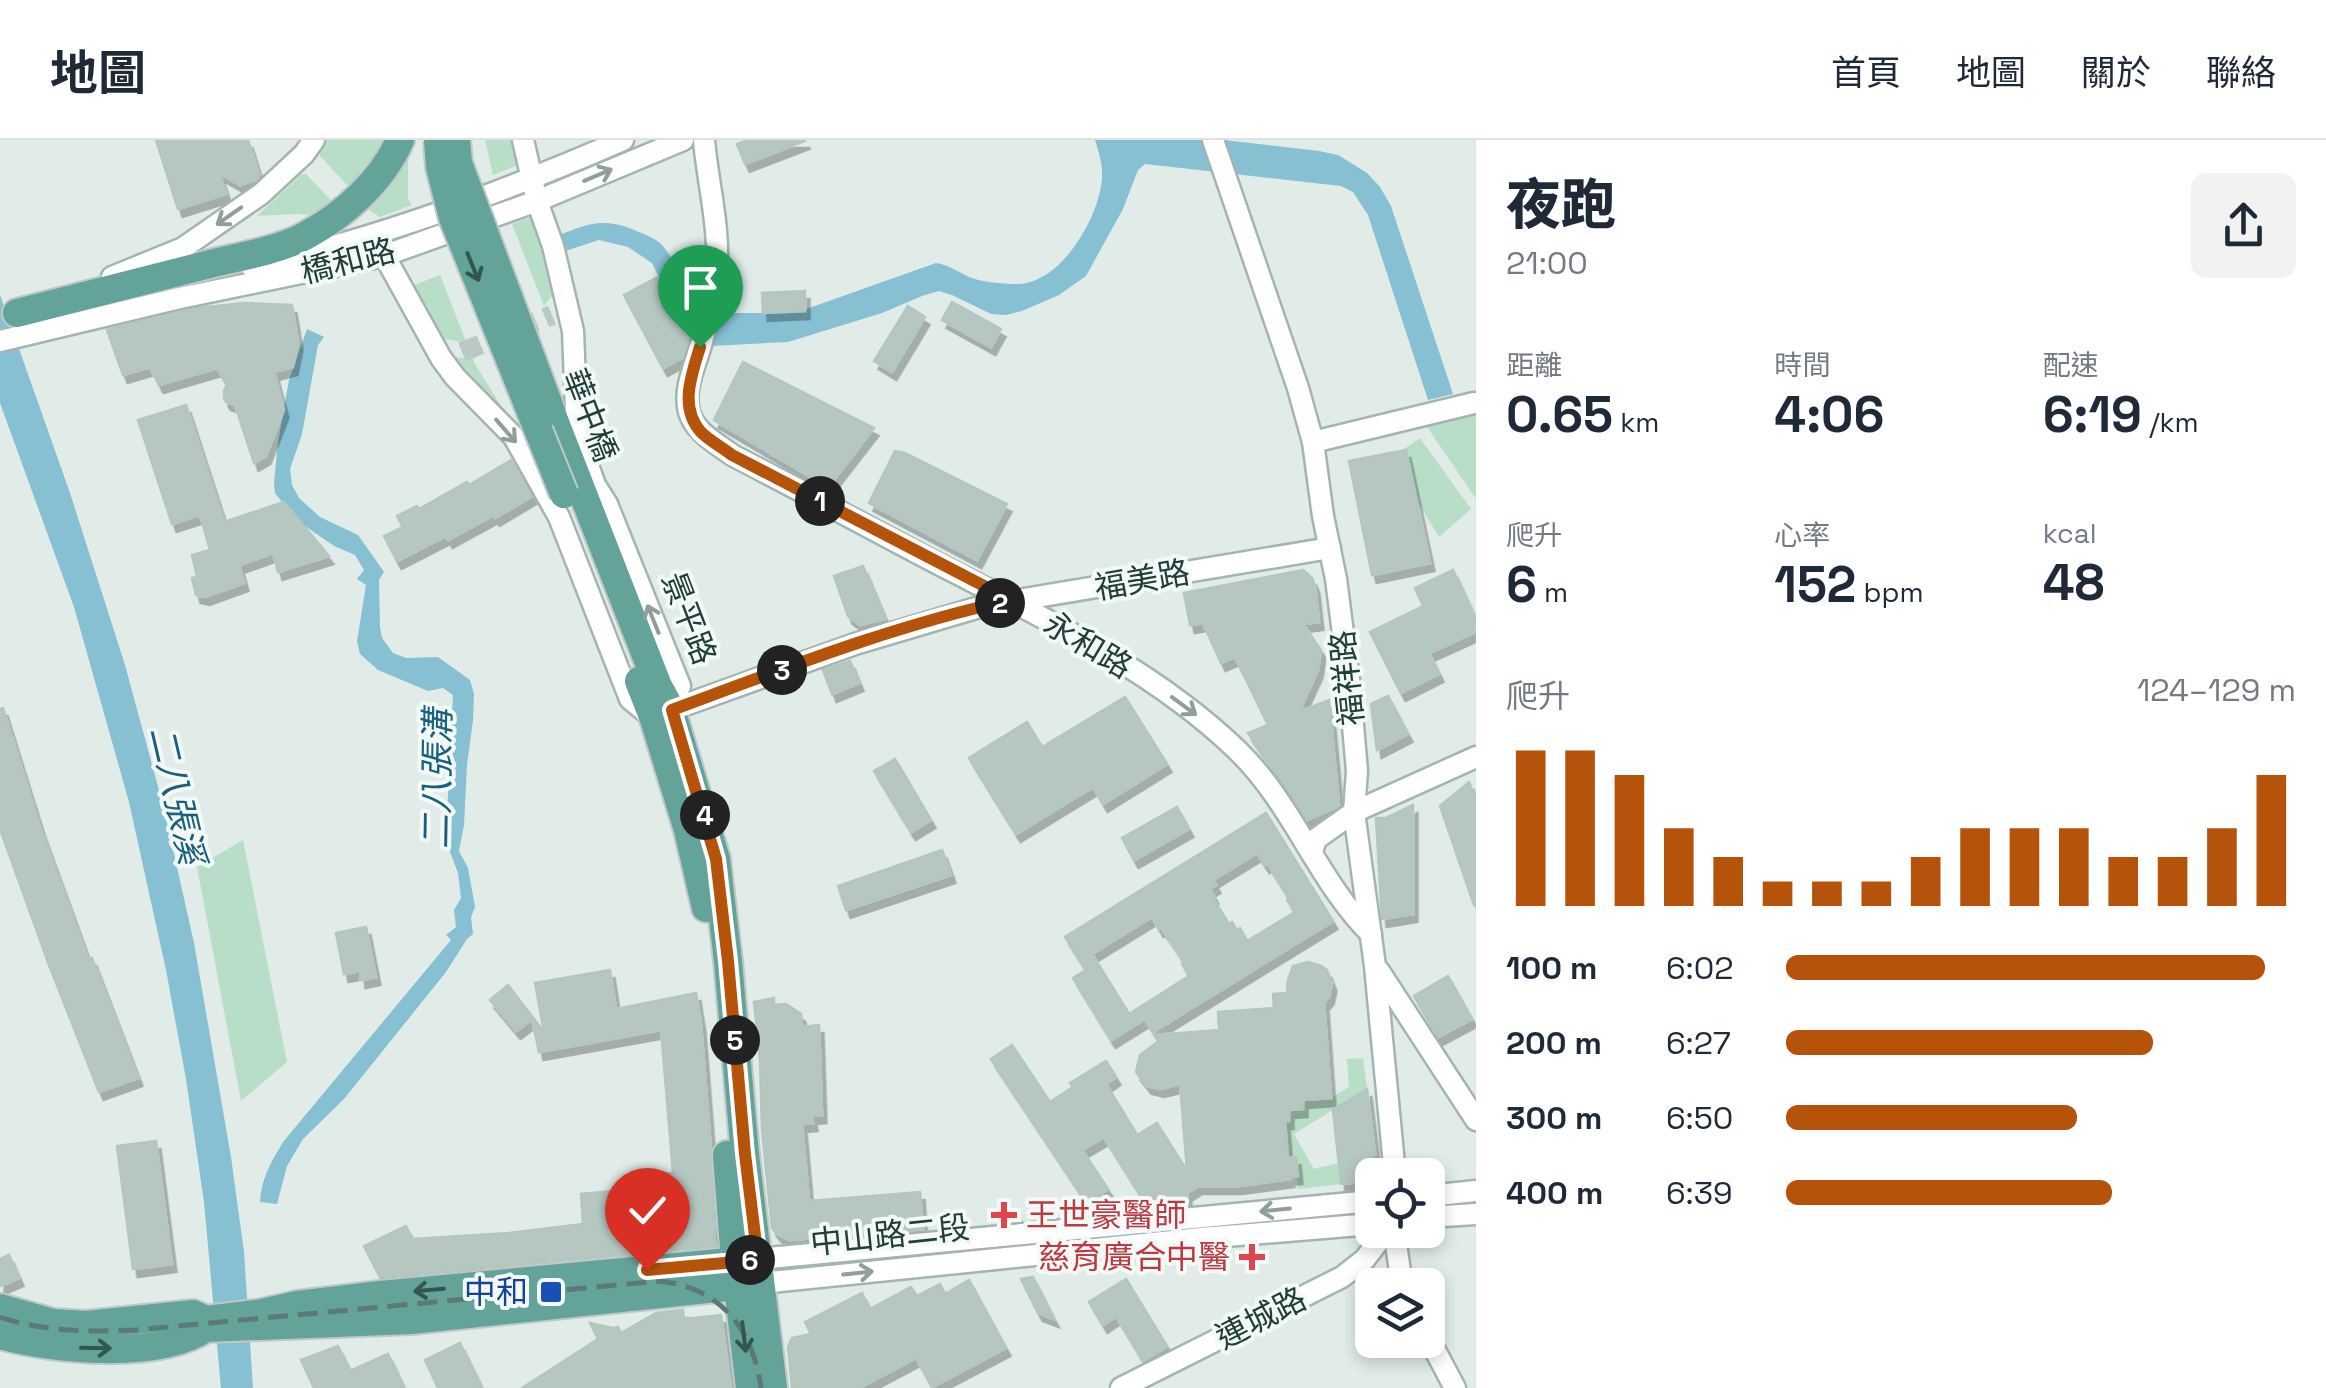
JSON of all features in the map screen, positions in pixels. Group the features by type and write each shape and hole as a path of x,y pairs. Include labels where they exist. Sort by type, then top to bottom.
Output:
{"main road":[{"path":"8,315 303,238 339,214 370,186 400,140"},
{"name":"華中橋","path":"438,140 440,167 454,218 657,702"},
{"name":"華中橋","path":"456,140 458,163 657,702"},
{"name":"景平路","path":"657,702 716,859 745,1154 750,1388"},
{"name":"景平路","path":"748,1272 772,1388"},
{"name":"中山路二段","path":"0,1335 52,1345 125,1348 190,1339 206,1324 263,1318 297,1305 380,1295 748,1272"},
{"name":"中山路二段","path":"0,1308 53,1322 86,1324 193,1314 206,1324"}],"street":[{"name":"景平路","path":"374,235 441,358 514,438 559,517 630,699 657,702 680,686 606,504 594,485 577,434 573,331 561,315 553,246 523,140"},
{"name":"橋和路","path":"8,315 50,313 295,258 374,235 532,179 623,140"},
{"name":"橋和路","path":"0,341 383,256 537,200 682,140"},
{"name":"永和路","path":"704,140 717,239 712,305 688,388 689,413 700,432 732,455 1011,600 1123,664 1204,720 1273,791 1347,910 1371,934"},
{"name":"福祥路","path":"1213,141 1313,442 1346,659 1357,771 1354,812 1376,966 1393,1158"},
{"path":"8,315 183,248 261,194 309,147"},
{"path":"441,358 462,352"},
{"path":"1313,442 1474,403"},
{"name":"福美路","path":"657,702 983,606 1330,548"},
{"path":"1312,852 1316,838 1354,812 1476,757"},
{"path":"1376,966 1476,1120"},
{"path":"1445,1194 1476,1191"},
{"name":"中山路二段","path":"748,1272 1355,1203"},
{"path":"1445,1216 1476,1214"},
{"name":"中山路二段","path":"748,1272 1355,1225"},
{"name":"連城路","path":"1121,1388 1342,1278 1374,1248"},
{"path":"1439,1358 1455,1388"}],"green space":[{"path":"327,140 408,140 408,198 412,205 380,217 372,212 320,156"},
{"path":"485,140 516,140 521,164 493,175"},
{"path":"306,174 347,217 257,216"},
{"path":"532,217 558,288 544,306 512,224"},
{"path":"440,275 475,364 521,438 454,367 454,357 464,358 463,342 444,339 412,286"},
{"path":"1472,407 1476,413 1476,499 1423,421"},
{"path":"1420,438 1471,509 1439,537 1391,458"},
{"path":"243,840 287,1062 241,1101 197,867"},
{"path":"1363,1058 1367,1089 1294,1134 1314,1169 1339,1163 1341,1184 1298,1189 1296,1158 1288,1158 1285,1121 1289,1120 1289,1110 1303,1109 1303,1100 1331,1098 1349,1087 1347,1059"}],"water":[{"path":"1095,140 1224,140 1319,151 1338,155 1367,173 1391,206 1453,394 1428,400 1368,215 1353,192 1341,186 1145,164 1138,170 1123,209 1086,276 1059,295 1006,315 991,314 939,291 788,342 711,346 686,334 652,263 628,247 599,240 559,253 554,237 605,223 650,237 670,256 690,301 717,313 795,313 936,263 978,280 1019,284 1050,272 1076,245 1086,228 1102,179"},
{"path":"0,295 125,665 163,805 194,943 231,1157 244,1252 253,1388 221,1388 204,1202 166,970 129,802 74,607 0,403"},
{"path":"307,329 324,337 318,345 302,434 290,469 292,485 299,498 320,517 358,535 384,572 379,580 380,627 382,638 393,653 406,658 438,657 470,680 473,720 459,851 468,868 475,907 471,917 473,934 446,972 344,1099 303,1139 287,1166 277,1204 260,1202 267,1171 283,1142 451,940 446,935 456,927 454,910 461,898 450,852 447,815 453,695 443,688 428,691 378,670 360,654 357,641 366,585 357,579 364,570 355,555 334,546 295,519 275,493 278,442 289,380"}],"building":[{"path":"156,140 248,140 259,175 256,180 240,185 219,173 226,194 178,209"},
{"path":"748,140 805,141 745,164 737,144"},
{"path":"658,277 689,336 682,358 663,368 624,295"},
{"path":"805,291 805,311 763,313 762,293"},
{"path":"952,302 1001,329 991,347 942,320"},
{"path":"244,303 292,305 298,342 293,367 274,372 284,410 266,456 254,463 235,405 224,398 227,384 217,368 159,385 150,367 123,375 107,330 197,308"},
{"path":"908,306 925,317 892,372 874,361"},
{"path":"743,362 874,428 828,487 714,420"},
{"path":"186,405 224,522 284,502 329,556 278,572 273,553 239,565 244,583 205,597 196,595 192,555 210,550 200,515 172,524 138,420"},
{"path":"1406,450 1430,563 1372,575 1349,461"},
{"path":"895,451 1007,504 977,560 869,503"},
{"path":"511,460 532,496 495,518 494,515 448,540 446,536 397,561 384,536 403,527 397,516 417,506 419,509 467,482 469,485"},
{"path":"863,566 885,619 860,625 848,616 834,576"},
{"path":"1303,570 1315,586 1319,622 1303,624 1321,650 1318,670 1299,712 1329,700 1339,806 1307,820 1248,733 1268,725 1235,657 1221,663 1203,623 1190,625 1184,593"},
{"path":"1453,570 1476,620 1476,632 1429,653 1439,674 1401,693 1370,632 1423,606 1415,588"},
{"path":"850,661 859,683 832,694 823,670"},
{"path":"1388,696 1408,734 1377,750 1371,704"},
{"path":"1125,697 1167,764 1103,804 1093,787 1016,834 969,758 1027,722 1042,747"},
{"path":"3,708 41,830 88,959 92,958 138,1078 99,1092 0,829"},
{"path":"895,759 931,820 911,832 874,771"},
{"path":"1469,782 1476,802 1476,905 1440,806"},
{"path":"1413,805 1413,914 1382,919 1376,818 1386,818"},
{"path":"1177,807 1189,829 1134,860 1122,838"},
{"path":"1266,813 1333,921 1153,1032 1145,1019 1111,1040 1073,978 1086,970 1065,937","holes":["1257,853 1295,912 1247,941 1240,928 1229,924 1210,889 1216,885 1213,880","1152,917 1184,962 1189,976 1129,1014 1092,954"]},
{"path":"942,850 951,875 846,910 838,886"},
{"path":"366,927 376,977 361,980 360,971 344,974 336,933"},
{"path":"1308,962 1327,970 1332,983 1324,1002 1331,1098 1303,1100 1303,1109 1289,1110 1289,1121 1285,1121 1288,1158 1296,1157 1298,1176 1290,1179 1238,1186 1198,1186 1187,1193 1187,1201 1146,1204 1104,1137 1082,1150 1108,1189 1087,1203 991,1059 1012,1045 1050,1102 1073,1087 1070,1083 1106,1061 1116,1077 1106,1084 1137,1135 1157,1123 1187,1171 1180,1084 1160,1089 1147,1086 1136,1072 1140,1055 1159,1041 1155,1035 1219,1030 1218,1012 1274,1008 1273,994 1287,993 1293,966"},
{"path":"610,970 616,1009 696,993 711,1150 715,1246 380,1277 364,1246 406,1226 412,1239 583,1224 581,1194 650,1188 649,1174 673,1173 661,1030 539,1052 532,1019 516,1031 490,1000 508,985 544,1032 535,983","holes":["669,1202 670,1226 640,1227 638,1204"]},
{"path":"1448,976 1472,1019 1438,1037 1414,996"},
{"path":"774,998 774,1005 786,1004 801,1014 802,1027 819,1025 822,1115 812,1116 813,1123 802,1124 809,1201 920,1192 923,1229 790,1240 772,1228 754,1002"},
{"path":"1367,1089 1375,1154 1372,1158 1355,1158 1355,1183 1341,1184 1333,1110"},
{"path":"156,1141 172,1264 133,1269 117,1146"},
{"path":"9,1255 19,1278 0,1286 0,1259"},
{"path":"1033,1277 1054,1319 1038,1313 1021,1279"},
{"path":"1126,1279 1167,1346 1143,1361 1116,1316 1103,1325 1089,1302"},
{"path":"969,1280 1006,1348 932,1387 916,1358 859,1388 792,1388 788,1347 792,1338 811,1334 805,1322 862,1293 870,1309 911,1287 917,1296 940,1284 945,1294"},
{"path":"683,1310 684,1319 721,1315 731,1388 522,1388 598,1339 590,1323 618,1327 621,1333 656,1313"},
{"path":"460,1343 482,1388 438,1388 425,1360"},
{"path":"338,1346 350,1371 388,1354 404,1388 314,1388 301,1360"}],"tunnel":[{"path":"462,352 552,315"}],"railway":[{"path":"0,1317 67,1330 135,1330 660,1281 700,1292 730,1315 750,1347 761,1388"}],"place":[{"name":"王世豪醫師","path":"1004,1215"},
{"name":"慈育廣合中醫","path":"1252,1257"},
{"name":"中和","path":"551,1292"}],"route":[{"path":"647,1270 758,1260 716,859 672,710 855,644 1011,600 732,455 700,432 689,413 688,388 700,347"}],"water label":[{"name":"二八張溝","path":"437,779"},
{"name":"二八張溪","path":"177,795"}]}
